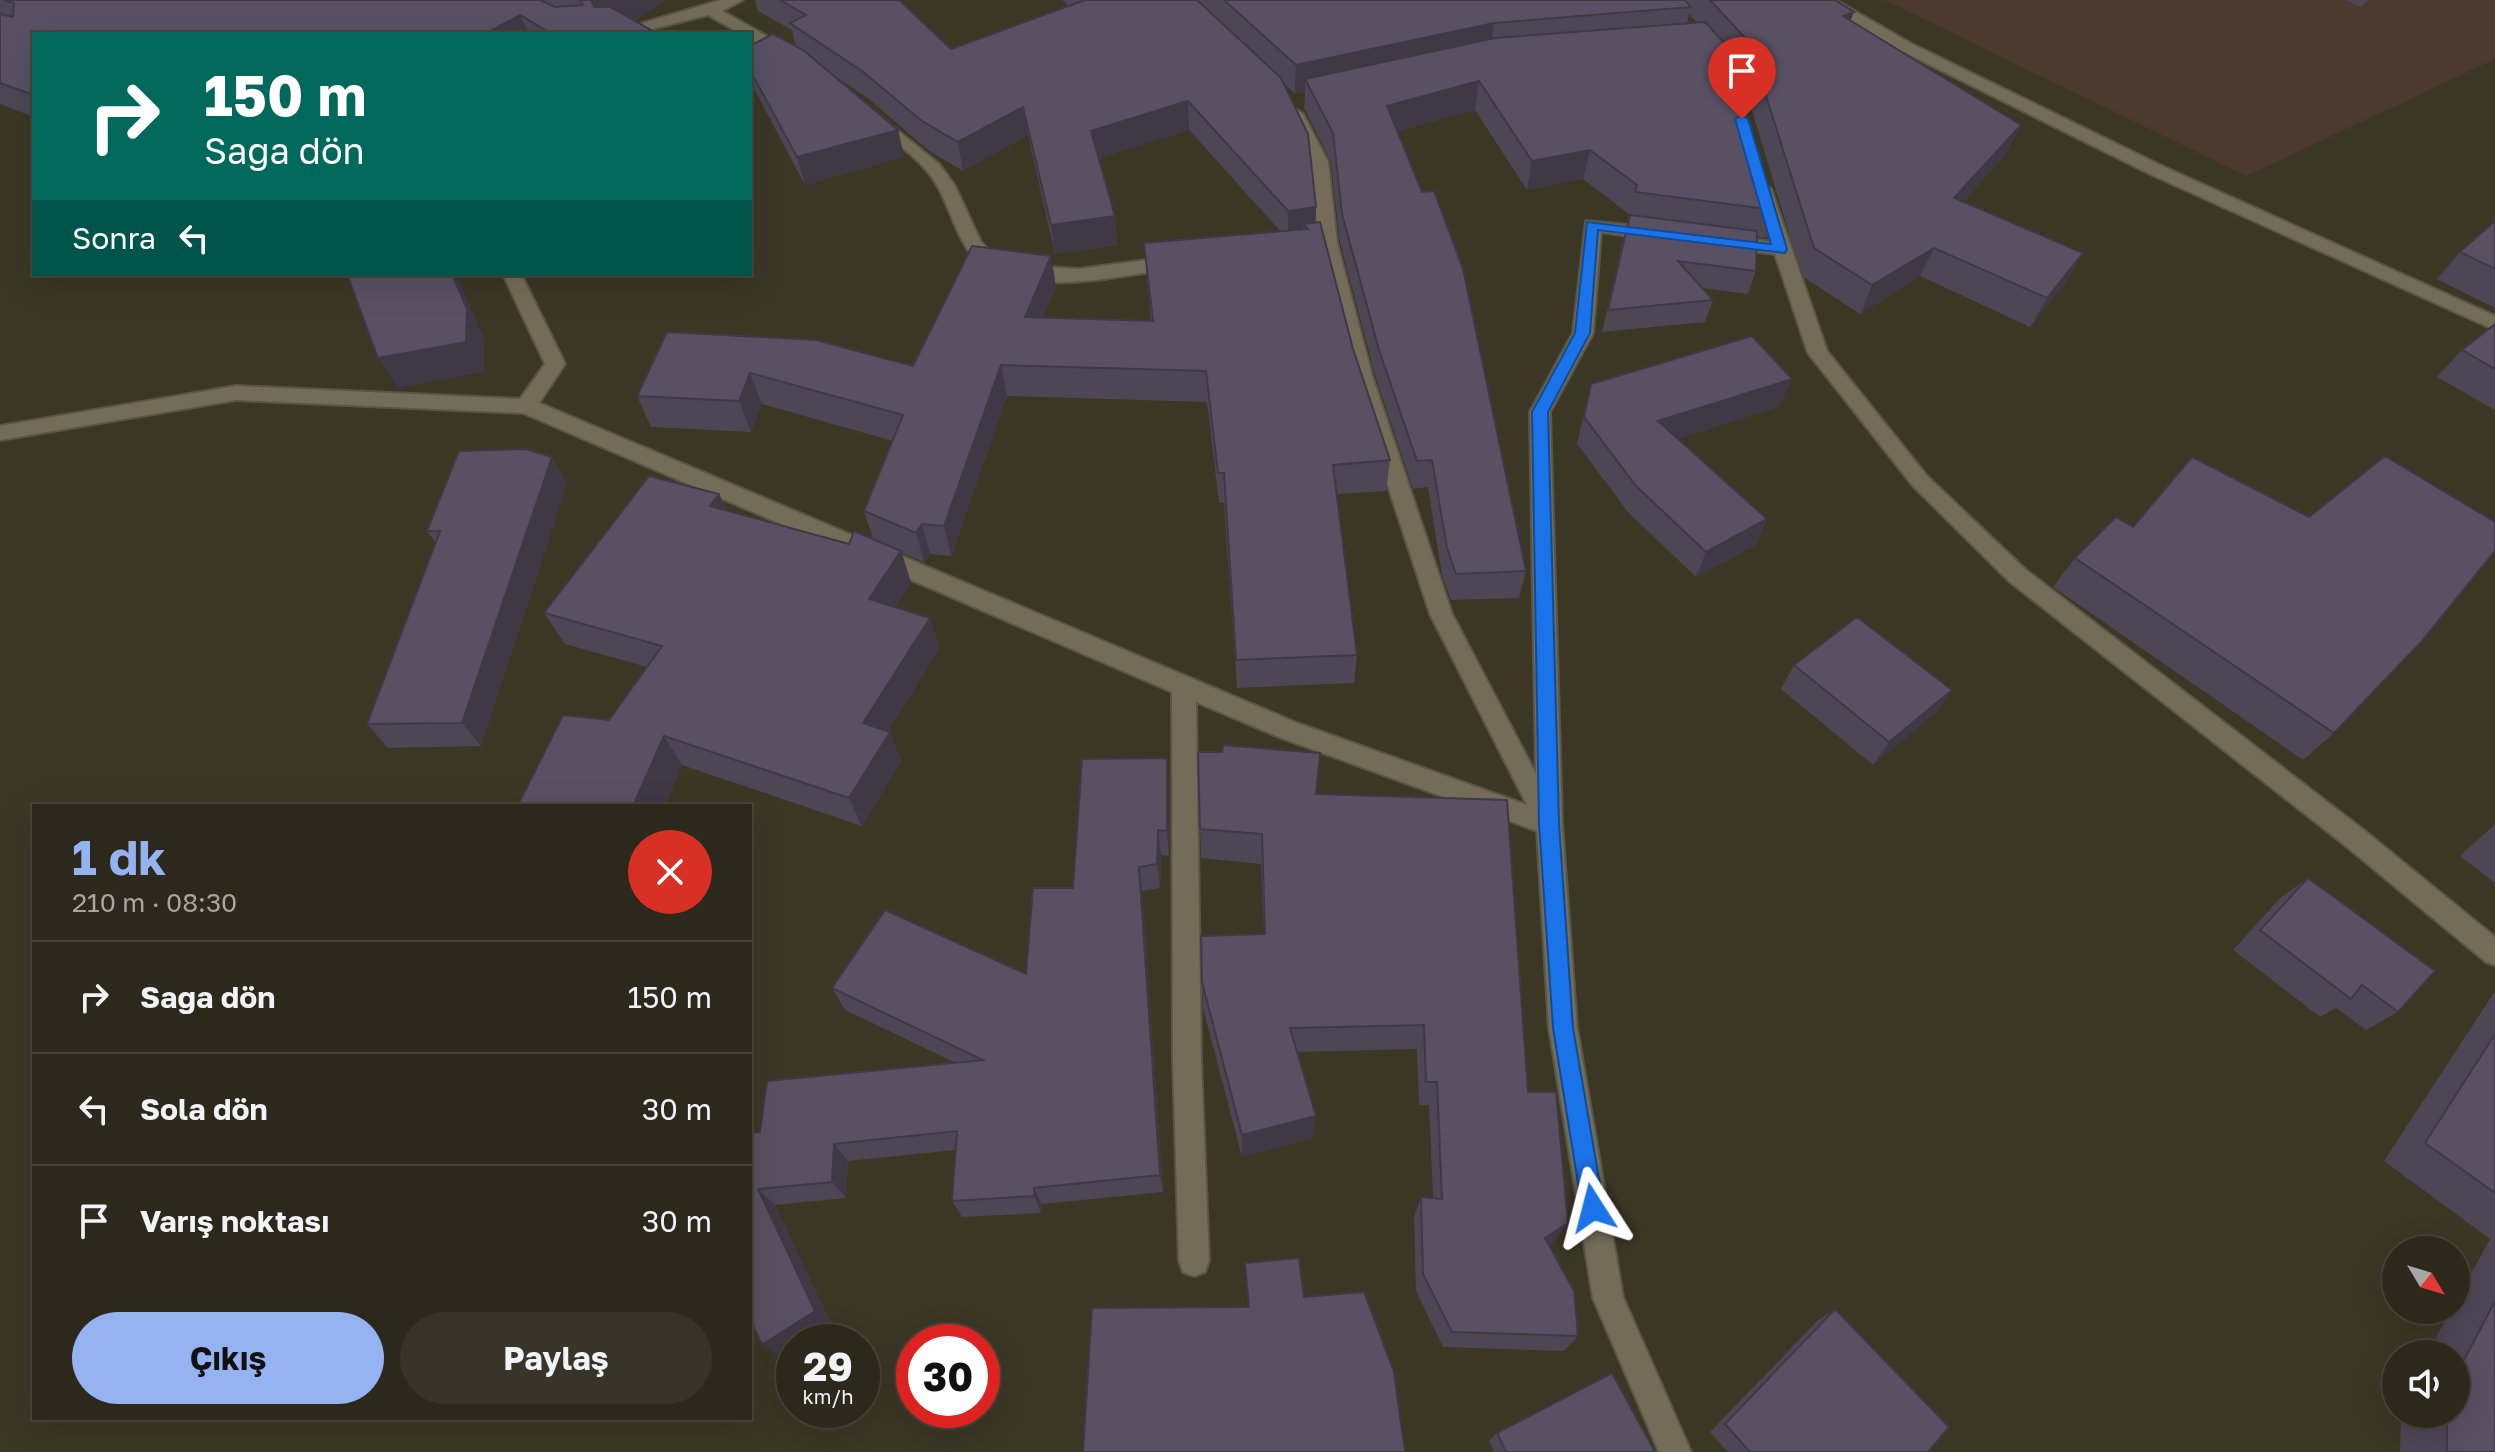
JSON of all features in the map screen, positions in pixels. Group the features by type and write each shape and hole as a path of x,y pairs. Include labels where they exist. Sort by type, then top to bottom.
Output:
{"street":[{"path":"622,32 710,10 735,0"},
{"path":"1824,0 1906,47 2156,170 2495,324"},
{"path":"710,10 749,32"},
{"path":"752,34 805,64"},
{"path":"1291,98 1319,162 1320,244 1441,614 1549,824"},
{"path":"866,111 939,175 975,244 989,261 1011,270 1066,275 1189,260"},
{"path":"1757,173 1780,249 1818,353 1920,481 2018,576 2356,839 2495,953"},
{"path":"1675,1452 1608,1298 1563,1028 1549,824 1540,412 1583,333 1592,225 1780,249"},
{"path":"513,276 555,364 526,406"},
{"path":"0,433 236,393 526,406 1288,730 1549,824"},
{"path":"1184,687 1187,1061 1194,1261"}],"shaded area":[{"path":"1885,0 2495,0 2495,59 2246,176"}],"building":[{"path":"4,0 540,0 555,7 583,5 578,0 599,0 592,2 594,7 610,7 654,32 549,32 520,15 489,32 32,32 32,94 0,83 0,14 13,17 14,3"},
{"path":"780,0 899,0 951,49 1085,0 1197,0 1281,78 1308,134 1316,207 1288,211 1188,101 1091,131 1115,216 1051,225 1023,107 958,142 922,121 862,71 790,23 806,15"},
{"path":"1224,0 1685,0 1691,7 1494,23 1296,65"},
{"path":"1710,0 1835,0 1854,12 1843,16 2021,125 1954,198 2083,253 2047,298 1934,248 1872,285 1814,248 1749,42"},
{"path":"1705,22 1727,46 1775,210 1635,192 1637,185 1590,150 1532,161 1479,81 1387,106 1422,192 1434,191 1463,269 1526,571 1456,574 1447,548 1432,460 1417,461 1379,350 1342,214 1333,133 1305,79 1495,38"},
{"path":"773,34 803,50 898,130 797,157 752,74 752,45"},
{"path":"1630,215 1757,231 1756,271 1678,261 1713,300 1608,310"},
{"path":"2495,221 2495,269 2460,252"},
{"path":"1320,222 1353,349 1390,460 1333,465 1357,655 1236,660 1224,473 1218,473 1206,371 1001,365 944,526 922,524 916,533 864,511 903,415 750,373 739,401 637,396 667,332 816,340 913,366 972,246 1051,256 1025,317 1153,321 1144,243 1308,229 1303,224"},
{"path":"348,276 453,276 467,309 466,342 378,358"},
{"path":"2495,324 2495,369 2462,350"},
{"path":"1752,336 1792,379 1658,421 1767,519 1706,552 1636,486 1584,417 1591,384"},
{"path":"525,449 552,457 462,723 367,724 440,531 427,531 459,451"},
{"path":"2385,456 2495,522 2495,551 2422,641 2334,733 2075,558 2116,517 2133,527 2192,457 2309,517"},
{"path":"649,476 719,494 710,506 849,544 854,531 901,551 869,599 930,618 863,723 890,732 849,798 664,736 634,804 527,804 519,803 563,715 609,720 662,646 544,613"},
{"path":"1857,617 1952,690 1889,742 1794,665"},
{"path":"1223,745 1320,753 1316,794 1507,800 1528,1092 1556,1092 1568,1223 1545,1238 1574,1291 1578,1336 1452,1332 1423,1274 1421,1197 1442,1199 1437,1082 1426,1082 1424,1025 1290,1028 1316,1116 1242,1135 1202,982 1201,936 1265,934 1262,834 1200,829 1198,752 1222,752"},
{"path":"1167,758 1167,831 1158,830 1157,864 1139,867 1160,1175 1034,1188 1034,1196 952,1201 957,1131 834,1144 832,1182 758,1189 815,1311 795,1324 776,1324 776,1336 762,1345 752,1323 752,1133 760,1132 767,1081 983,1060 832,988 885,910 1026,974 1033,888 1073,888 1082,759"},
{"path":"2308,878 2435,971 2398,1012 2362,985 2351,999 2260,930"},
{"path":"2495,1034 2495,1193 2425,1143"},
{"path":"1299,1258 1304,1297 1364,1292 1394,1372 1405,1452 1083,1452 1092,1308 1249,1307 1245,1263"},
{"path":"2495,1301 2495,1452 2447,1452 2447,1428 2470,1428 2470,1348"},
{"path":"1835,1309 1949,1427 1928,1452 1750,1452 1725,1424"},
{"path":"1612,1373 1655,1452 1506,1452 1497,1433"}],"route":[{"path":"1593,1208 1563,1028 1549,824 1540,412 1583,333 1592,225 1780,249 1742,119"}]}
